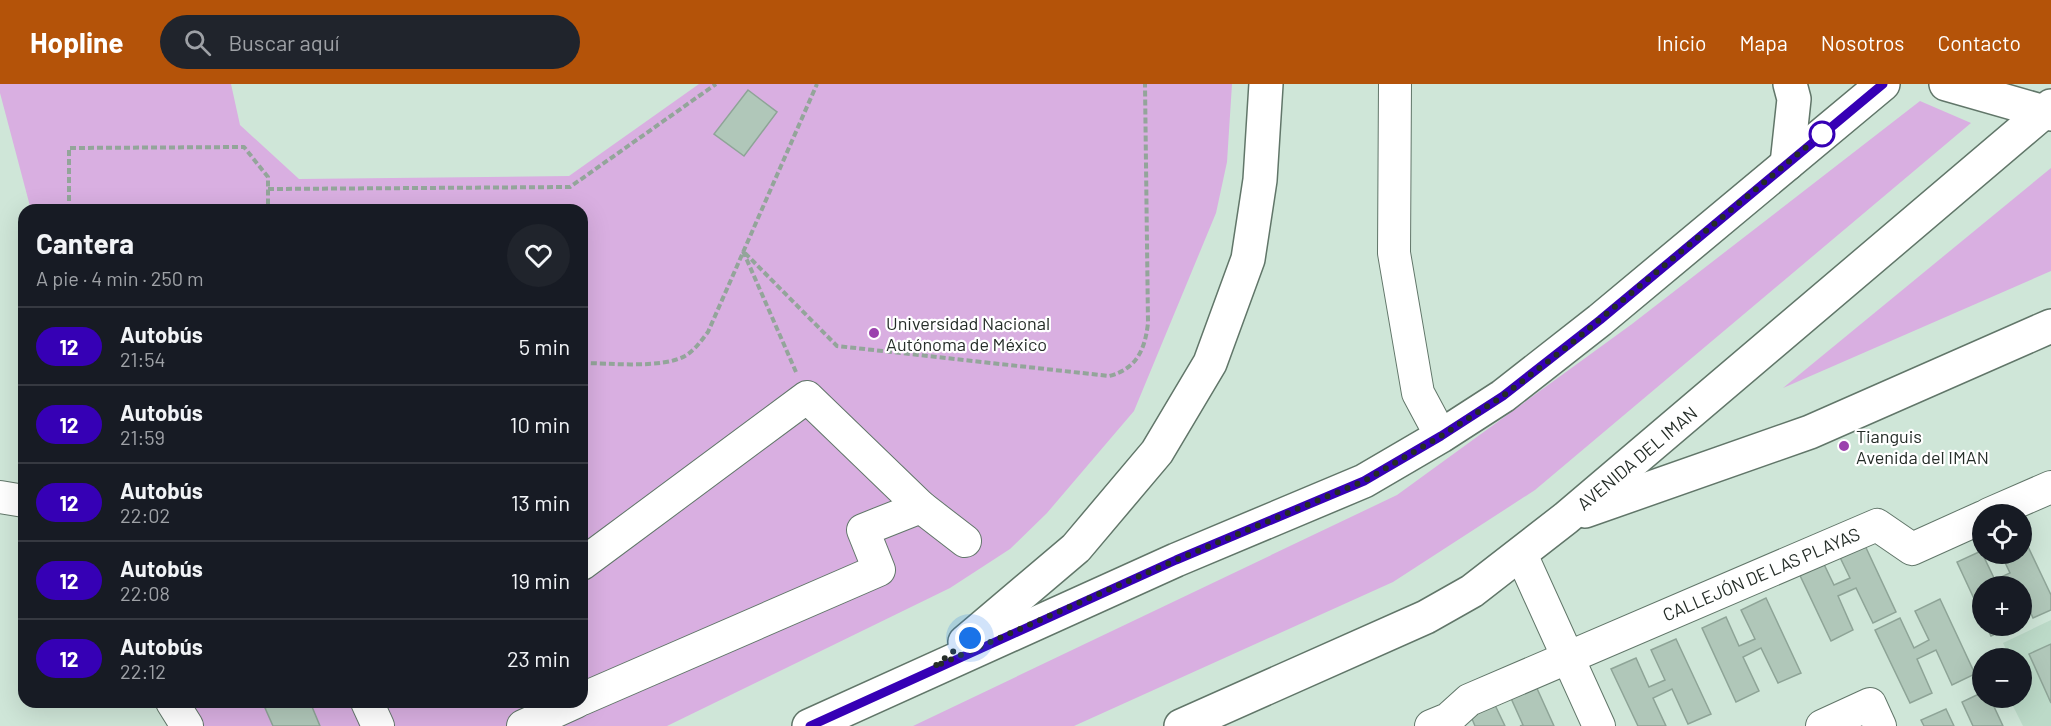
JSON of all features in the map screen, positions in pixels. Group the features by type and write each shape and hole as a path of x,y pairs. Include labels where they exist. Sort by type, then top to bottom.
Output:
{"main road":[{"path":"934,667 1076,548 1157,452 1210,363 1248,259 1260,180 1266,84"},
{"path":"1787,164 1794,99 1790,84"},
{"path":"809,726 934,667 1176,560 1364,481 1441,436 1512,390 1883,84"},
{"name":"AVENIDA DEL IMAN","path":"1946,84 2048,111"},
{"name":"AVENIDA DEL IMAN","path":"1181,726 1426,617 1472,591 1566,518 2048,111"},
{"path":"1566,518 1810,432 2051,326"}],"street":[{"path":"1395,84 1394,253 1418,393 1441,436"},
{"path":"588,560 807,397 921,507 965,541"},
{"path":"2012,504 2051,487"},
{"path":"0,497 18,500"},
{"path":"588,696 879,570 863,531 921,507"},
{"name":"CALLEJÓN DE LAS PLAYAS","path":"1431,726 1448,719 1469,700 1877,525 1912,549 1972,522"},
{"path":"1521,554 1599,726"},
{"path":"1822,726 1870,704 1880,726"},
{"path":"176,708 187,726"},
{"path":"370,708 378,726"},
{"path":"523,726 563,708"}],"path":[{"path":"268,189 570,187 716,84"},
{"path":"588,363 663,362 683,357 696,348 708,332 817,84"},
{"path":"743,251 837,345 1109,376 1121,373 1133,364 1141,353 1146,342 1148,323 1145,84"},
{"path":"69,204 69,148 244,147 268,177 268,204"},
{"path":"743,251 807,397"}],"shaded area":[{"name":"Universidad Nacional Autónoma de México","path":"0,84 231,84 240,125 299,179 569,176 699,84 1232,84 1227,162 1216,213 1134,411 1047,513 1010,549 950,588 667,726 203,726 192,708 588,708 588,204 29,204 0,93"},
{"path":"1920,101 1971,123 1535,490 1393,582 1074,726 913,726 1397,495 1632,324"},
{"path":"2051,168 2051,271 1783,388"},
{"path":"2051,620 2051,726 2023,726 2014,708 2032,708 2032,648 2005,648 2003,643 2018,636 2032,636 2032,629"}],"building":[{"path":"748,90 777,112 744,156 714,134"},
{"path":"1861,537 1896,612 1873,623 1856,588 1838,596 1853,630 1831,641 1796,567 1820,556 1834,585 1850,578 1836,549"},
{"path":"1972,555 1972,564 1987,564 1993,576 1972,576 1972,594 1957,562"},
{"path":"2032,555 2051,595 2051,610 2033,618 2032,576 2004,576 2010,573 2006,564 2032,564"},
{"path":"1766,598 1801,673 1778,683 1761,648 1743,657 1759,691 1736,702 1702,628 1726,617 1739,646 1755,639 1741,610"},
{"path":"1940,599 1972,668 1972,675 1952,685 1936,650 1917,659 1932,693 1910,703 1875,630 1900,618 1914,648 1929,640 1915,611"},
{"path":"1676,639 1711,714 1688,724 1672,689 1653,698 1666,726 1638,726 1611,669 1636,658 1649,687 1665,680 1651,650"},
{"path":"2051,644 2051,703 2032,661 2032,653"},
{"path":"1535,684 1554,726 1520,726 1523,725 1510,696"},
{"path":"1972,697 1972,708 1995,708 2003,726 1973,726 1962,702"},
{"path":"1494,703 1505,726 1475,726 1470,714"},
{"path":"265,708 312,708 320,726 273,726"},
{"path":"1946,709 1954,726 1924,726 1921,720"}],"bus line":[{"name":"12","path":"810,726 934,667 1176,560 1364,481 1441,436 1503,396 1600,320 1883,84"}],"place":[{"name":"Universidad Nacional Autónoma de México","path":"874,333"},
{"name":"Tianguis Avenida del IMAN","path":"1844,446"}],"route":[{"path":"970,638 934,667 1176,560 1364,481 1441,436 1503,396 1568,346 1822,134"}]}
